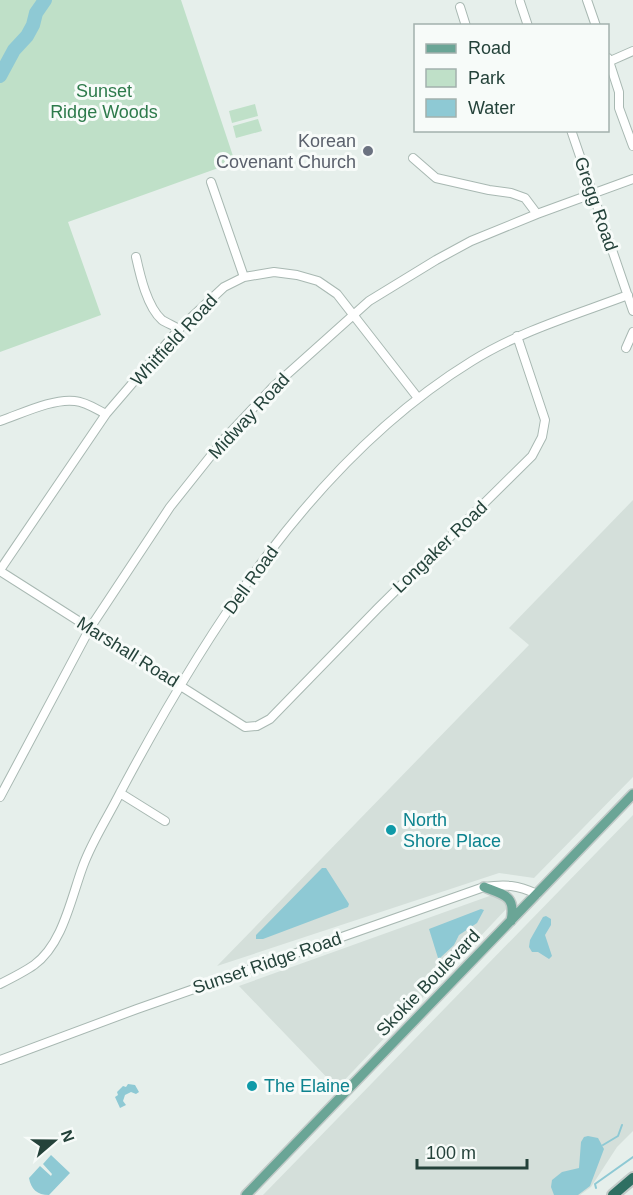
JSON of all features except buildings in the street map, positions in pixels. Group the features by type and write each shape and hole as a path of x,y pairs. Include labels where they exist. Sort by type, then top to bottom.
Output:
{"highway":[{"path":"613,1195 633,1179"}],"main road":[{"name":"Skokie Boulevard","path":"246,1195 632,798"},
{"path":"484,887 509,898 513,906 511,922"}],"street":[{"path":"587,0 595,24"},
{"path":"520,2 527,24"},
{"path":"460,7 465,24"},
{"path":"609,61 633,51"},
{"path":"609,64 619,92 619,108 633,146"},
{"name":"Gregg Road","path":"572,132 633,311"},
{"path":"413,158 436,177 525,198 537,214"},
{"name":"Midway Road","path":"0,797 90,628 170,507 225,438 273,387 369,301 436,260 471,241 633,179"},
{"path":"211,182 244,277"},
{"path":"136,257 141,281 160,319 179,329"},
{"name":"Whitfield Road","path":"0,571 106,414 179,329 224,287 244,277 274,272 297,274 318,281 337,294 418,398"},
{"name":"Dell Road","path":"0,984 36,963 63,927 83,864 180,684 228,610 277,543 332,479 418,398 472,361 517,336 627,295"},
{"path":"626,348 633,332"},
{"name":"Longaker Road","path":"257,726 270,719 378,608 532,456 542,437 545,420 517,336"},
{"path":"0,421 58,401 73,400 106,414"},
{"name":"Marshall Road","path":"0,571 245,727 257,726"},
{"path":"120,793 165,821"},
{"name":"Sunset Ridge Road","path":"0,1060 137,1009 484,887 520,886 537,894"}],"shaded area":[{"path":"633,500 633,777 534,878 499,873 217,966 529,645 509,628"},
{"path":"633,815 633,1131 617,1147 591,1187 580,1195 263,1195"},
{"path":"495,894 511,904 337,1088 239,986"}],"green space":[{"name":"Sunset Ridge Woods","path":"0,0 181,0 235,162 68,222 101,315 0,352"},
{"path":"255,104 258,116 232,123 229,111"},
{"path":"258,119 262,131 236,138 233,126"}],"water":[{"path":"322,868 326,868 349,904 348,907 263,939 256,939 256,935"},
{"path":"481,909 484,910 477,923 459,935 454,945 438,958 429,929"},
{"path":"543,917 551,919 551,925 545,935 552,956 549,959 538,952 532,952 529,947 530,940"},
{"path":"128,1084 135,1085 139,1092 125,1095 123,1101 126,1105 120,1108 115,1097 123,1086 126,1087"},
{"path":"584,1137 598,1138 604,1149 590,1186 578,1195 554,1195 551,1187 552,1180 562,1172 579,1168 581,1142"},
{"path":"51,1155 70,1173 49,1195 45,1195 35,1191 29,1178 40,1166 51,1176 52,1174 43,1164"}],"waterway":[{"path":"0,76 14,50 27,36 36,13 45,0"},
{"path":"603,1145 618,1136 622,1125"},
{"path":"596,1188 595,1184 633,1157"}],"place":[{"name":"Korean Covenant Church","path":"368,151"},
{"name":"North Shore Place","path":"391,830"},
{"name":"The Elaine","path":"252,1086"}]}
